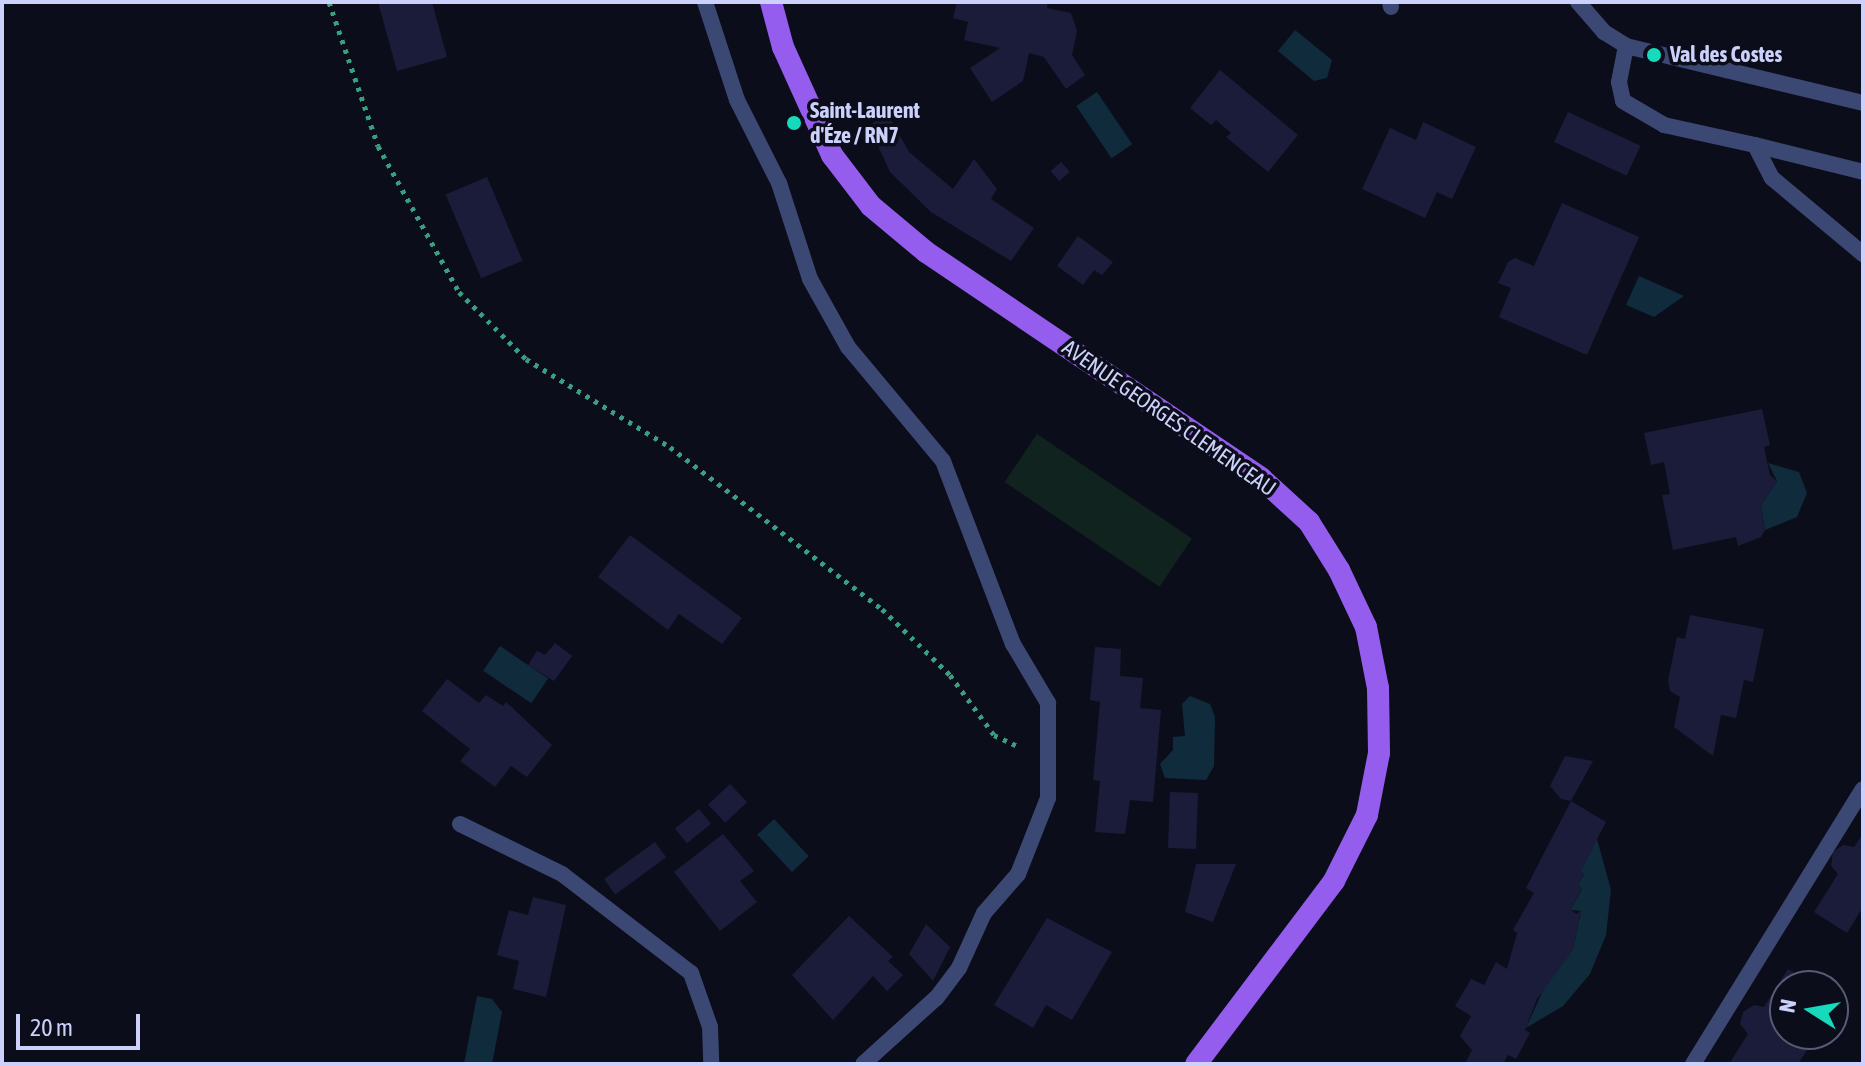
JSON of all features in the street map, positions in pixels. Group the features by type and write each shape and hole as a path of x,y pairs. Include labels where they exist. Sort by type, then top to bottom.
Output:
{"main road":[{"name":"AVENUE GEORGES CLEMENCEAU","path":"771,2 783,47 832,155 871,206 926,252 1262,479 1309,522 1339,570 1366,627 1378,688 1379,740 1367,815 1334,881 1196,1064"}],"street":[{"path":"705,2 737,100 779,183 810,279 848,347 943,461 1013,644 1048,703 1048,798 1018,874 984,913 959,968 936,998 863,1064"},
{"path":"1578,2 1604,32 1626,46 1863,103"},
{"path":"1626,46 1619,82 1623,101 1664,125 1863,172"},
{"path":"1755,145 1772,178 1863,254"},
{"path":"1693,1064 1863,789"},
{"path":"460,824 562,874 691,973 710,1027 711,1064"}],"path":[{"path":"329,2 378,146 459,292 526,359 670,447 882,609 950,675 994,735 1022,748 1050,742"}],"green space":[{"path":"1037,434 1192,539 1160,587 1005,482"}],"water":[{"path":"1295,30 1332,60 1327,78 1314,81 1278,51"},
{"path":"1097,92 1132,144 1112,158 1076,106"},
{"path":"1639,276 1684,296 1654,317 1626,305"},
{"path":"1768,463 1799,472 1807,493 1797,517 1765,530 1761,505 1777,481"},
{"path":"500,646 548,678 531,703 483,671"},
{"path":"1190,696 1210,704 1215,717 1214,766 1206,780 1165,778 1160,764 1173,750 1173,737 1185,736 1182,704"},
{"path":"774,819 809,856 792,872 757,835"},
{"path":"1597,839 1611,890 1606,935 1590,974 1563,1006 1526,1028 1544,988 1573,949 1581,911 1570,910 1582,889 1578,885 1584,874 1580,872"},
{"path":"477,996 492,999 502,1012 492,1064 464,1064"}],"building":[{"path":"378,2 432,2 447,57 397,71"},
{"path":"957,2 1048,2 1047,8 1071,13 1077,31 1072,55 1085,75 1066,89 1044,57 1029,53 1023,81 992,102 970,68 1000,48 964,40 968,22 953,18"},
{"path":"1220,70 1298,135 1268,172 1226,137 1231,133 1216,120 1211,125 1190,108"},
{"path":"1568,112 1641,146 1627,176 1554,142"},
{"path":"887,113 909,152 953,189 974,159 997,189 991,199 1034,228 1011,261 931,212 890,172 869,126"},
{"path":"1423,122 1476,147 1452,199 1437,192 1425,218 1362,189 1390,128 1416,140"},
{"path":"1061,162 1070,172 1059,181 1051,171"},
{"path":"487,177 523,261 481,278 446,195"},
{"path":"1562,203 1639,237 1587,355 1499,317 1511,288 1498,283 1508,262 1515,258 1534,266"},
{"path":"1078,236 1113,262 1102,275 1094,270 1083,285 1057,266"},
{"path":"1762,409 1770,445 1764,447 1770,475 1777,481 1761,505 1765,530 1761,537 1738,546 1736,537 1673,550 1662,495 1670,494 1664,462 1651,465 1644,433"},
{"path":"630,535 742,618 722,644 679,614 668,630 598,577"},
{"path":"1690,615 1764,629 1753,682 1744,680 1736,718 1721,715 1713,756 1674,727 1680,697 1670,691 1668,680 1677,637 1685,639"},
{"path":"555,643 572,656 554,681 528,665 537,651 545,655"},
{"path":"1095,647 1121,649 1120,676 1143,678 1140,708 1161,710 1153,802 1130,800 1125,834 1095,832 1100,781 1093,780 1100,702 1090,700"},
{"path":"447,679 479,703 486,695 503,706 506,702 552,745 527,777 511,766 495,787 460,761 470,749 422,711"},
{"path":"1565,756 1593,761 1571,801 1561,799 1550,786"},
{"path":"730,784 747,802 725,823 708,804"},
{"path":"1170,792 1198,793 1196,849 1168,848"},
{"path":"1571,801 1606,822 1580,872 1584,873 1578,885 1582,888 1570,910 1577,914 1581,910 1573,950 1537,999 1525,1030 1530,1033 1516,1059 1508,1055 1503,1064 1465,1064 1472,1050 1460,1036 1471,1016 1455,1006 1471,979 1484,985 1496,962 1507,969 1517,933 1513,930 1534,893 1526,888"},
{"path":"699,809 711,824 687,843 675,829"},
{"path":"723,834 754,871 740,881 757,902 720,931 674,872"},
{"path":"1863,834 1863,907 1847,933 1814,912 1838,874 1831,866 1833,852 1843,845 1854,847"},
{"path":"655,842 666,857 615,894 604,879"},
{"path":"1196,864 1236,864 1213,922 1185,912"},
{"path":"533,897 566,905 546,997 513,989 519,961 497,955 509,910 528,915"},
{"path":"849,916 893,957 888,961 903,975 887,991 873,976 833,1020 792,975"},
{"path":"1047,918 1112,952 1072,1020 1046,1005 1033,1028 994,1005"},
{"path":"926,924 950,947 933,981 909,954"},
{"path":"1769,999 1769,1050 1807,1050 1798,1064 1729,1064 1748,1034 1740,1024 1743,1012 1754,1005 1764,1007"}],"place":[{"name":"Val des Costes","path":"1654,55"},
{"name":"Saint-Laurent d'Éze / RN7","path":"794,123"}]}
